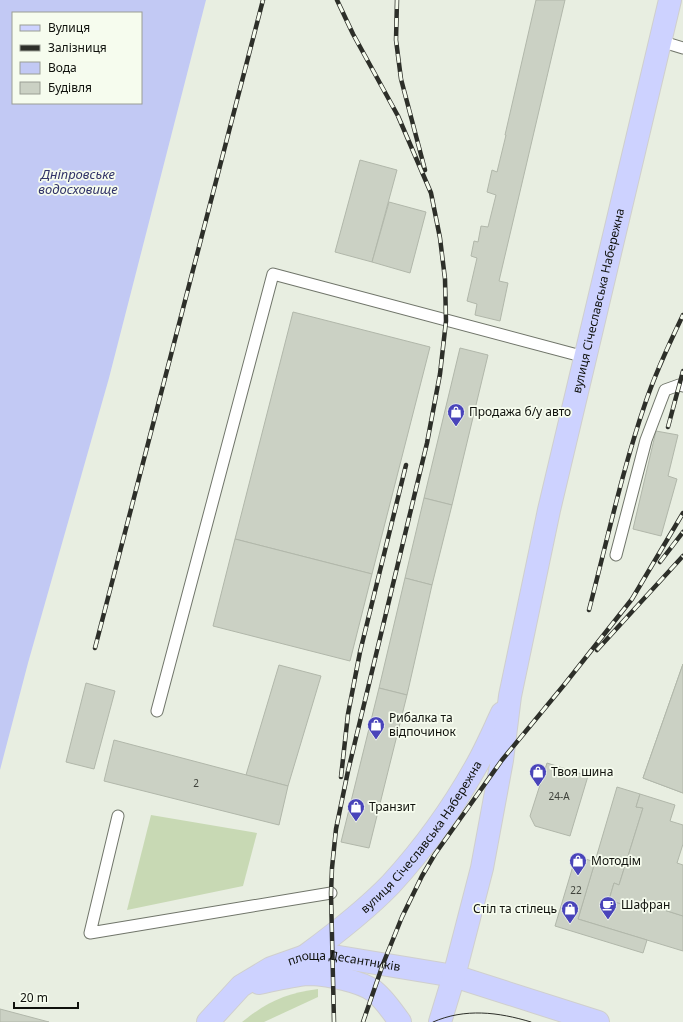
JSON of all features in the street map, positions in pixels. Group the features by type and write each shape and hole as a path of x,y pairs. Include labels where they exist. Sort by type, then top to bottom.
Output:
{"main road":[{"name":"вулиця Січеславська Набережна","path":"454,976 482,868 502,760 510,696 549,510 670,0"},
{"name":"вулиця Січеславська Набережна","path":"305,956 367,907 391,884 423,845 476,768 510,696"},
{"name":"площа Десантників","path":"208,1022 241,986 271,968 305,956 333,956 454,976 598,1022"},
{"path":"241,986 310,974 333,976 356,983 374,991 400,1022"},
{"path":"440,1022 454,976"}],"lane":[{"path":"660,40 683,48"},
{"path":"157,711 273,274 585,357"},
{"path":"616,555 646,440 665,390 679,385 683,386"},
{"path":"118,816 90,932 331,893"}],"green space":[{"path":"151,815 257,833 243,886 127,910"},
{"path":"318,989 318,997 264,1022 242,1022 260,1009 286,996"}],"water":[{"name":"Дніпровське водосховище","path":"0,0 206,0 109,378 28,663 0,770"}],"building":[{"path":"536,0 565,0 499,281 508,283 500,321 475,315 477,304 467,301 477,258 471,256 474,241 478,242 481,226 488,227 496,195 487,192 492,170 497,172"},
{"path":"360,160 397,170 372,262 335,252"},
{"path":"389,202 426,212 410,273 372,262"},
{"path":"293,312 430,347 372,574 235,539"},
{"name":"Продажа б/у авто","path":"460,348 488,355 452,505 424,498"},
{"path":"656,431 678,435 668,476 677,479 661,536 633,529"},
{"path":"424,498 452,505 432,585 405,578"},
{"path":"235,539 372,574 350,661 213,626"},
{"path":"405,578 432,585 407,695 379,688"},
{"path":"683,664 683,793 643,778"},
{"path":"683,664 683,793 643,778"},
{"path":"279,665 321,676 288,786 246,775"},
{"path":"86,683 115,691 94,769 66,762"},
{"path":"379,688 407,695 369,848 341,842"},
{"path":"114,740 288,786 279,825 104,781"},
{"path":"547,763 588,776 570,836 535,826 530,816"},
{"path":"617,787 640,794 636,807 643,808 619,885 614,883 609,900 640,910 642,903 683,916 683,951 578,919"},
{"path":"640,794 675,805 670,821 683,825 683,844 677,863 683,865 683,916 642,903 640,910 609,900 614,883 619,885 643,808 636,807"},
{"path":"576,856 595,862 578,919 647,940 643,953 555,926"},
{"path":"0,1009 49,1022 0,1022"}],"tram line":[{"path":"433,1022 469,1013 494,1014 531,1022"}],"railway":[{"path":"95,648 263,0"},
{"path":"334,1022 331,893 336,829 348,771 427,443 440,374 446,321 445,279 440,238 431,193 398,116 353,34 337,0"},
{"path":"397,0 396,40 401,79 425,170"},
{"path":"589,610 622,480 637,429 658,370 683,315"},
{"path":"668,427 683,371"},
{"path":"341,777 348,714 360,652 406,465"},
{"path":"363,1022 383,964 402,917 422,876 435,854 502,760 632,599 683,513"},
{"path":"660,562 683,532"},
{"path":"597,650 683,556"}],"place":[{"name":"Продажа б/у авто","path":"456,427"},
{"name":"Рибалка та відпочинок","path":"376,740"},
{"name":"Твоя шина","path":"538,787"},
{"name":"Транзит","path":"356,822"},
{"name":"Мотодім","path":"578,876"},
{"name":"Шафран","path":"608,920"},
{"name":"Стіл та стілець","path":"570,924"}]}
